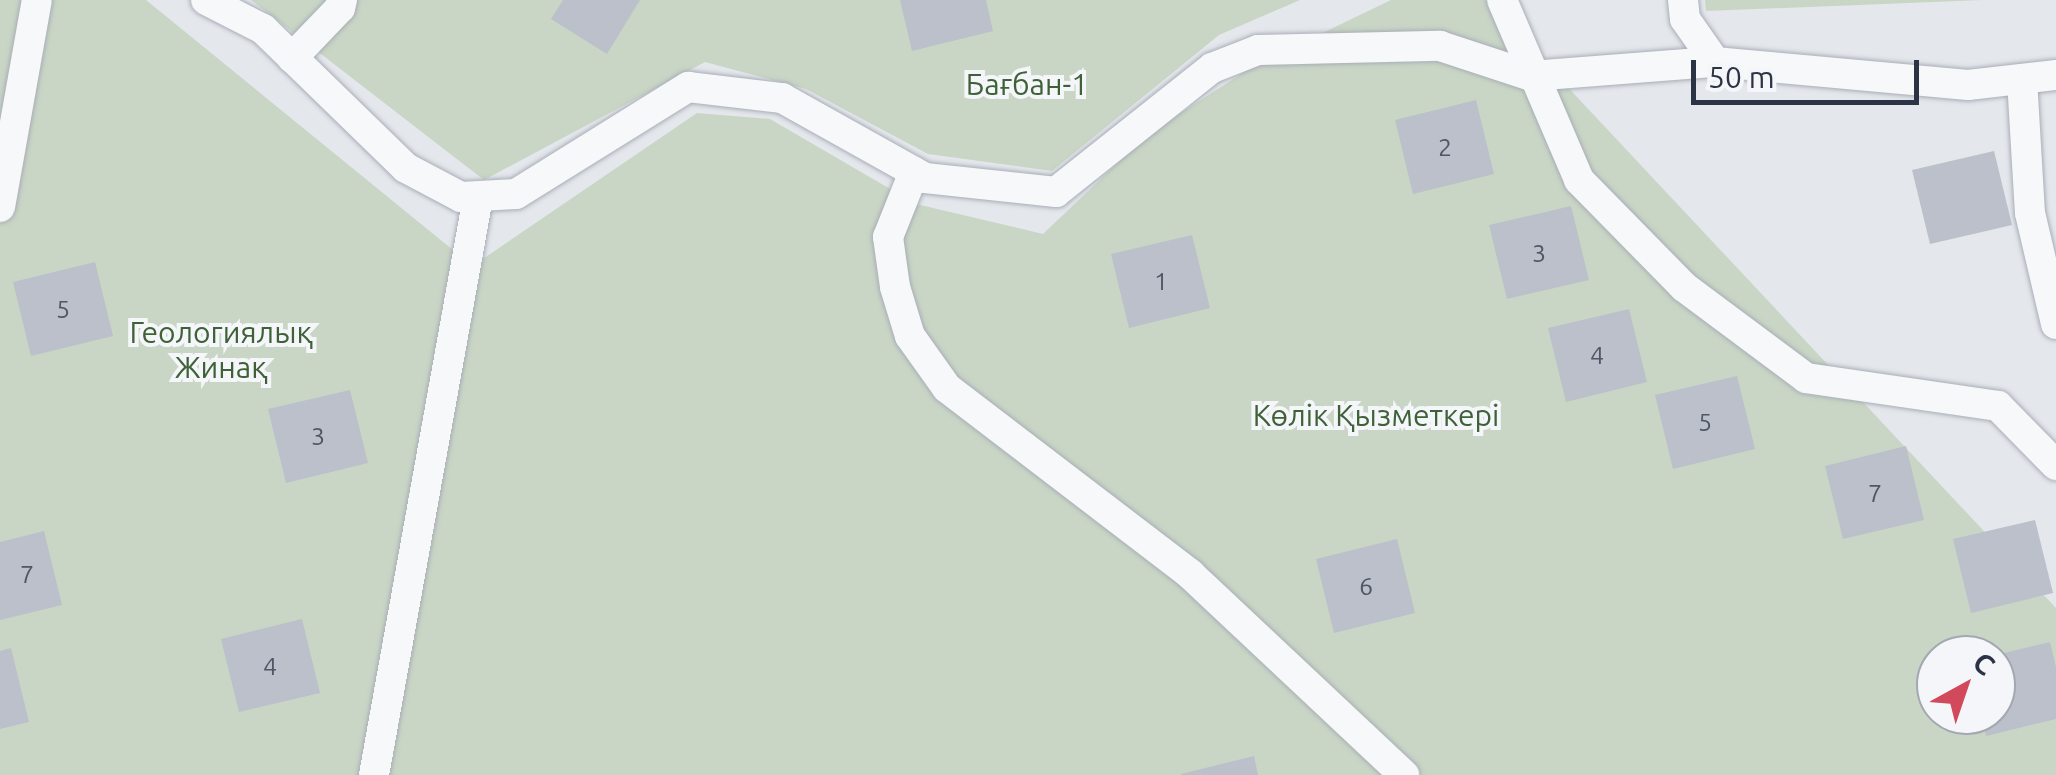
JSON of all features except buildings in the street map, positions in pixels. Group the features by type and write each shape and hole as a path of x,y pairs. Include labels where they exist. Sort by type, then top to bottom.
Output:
{"street":[{"path":"0,207 38,0"},
{"path":"206,0 263,29 406,168 462,197 516,194 688,87 782,98 925,178 1056,192 1212,68 1258,50 1440,46 1532,76 1715,62 1968,86 2056,75"},
{"path":"292,58 340,8 342,0"},
{"path":"1502,0 1578,180 1684,288 1806,378 1998,406 2056,465"},
{"path":"1684,0 1685,19 1715,62"},
{"path":"2022,79 2030,213 2056,324"},
{"path":"914,172 888,236 895,287 910,336 947,388 1190,574 1404,775"},
{"path":"374,775 478,197"}],"green space":[{"name":"Геологиялық Жинақ","path":"0,0 146,0 464,259 366,775 0,775"},
{"name":"Бағбан-1","path":"251,0 1300,0 1219,35 1052,171 928,154 806,89 705,62 484,180"},
{"name":"Көлік Қызметкері","path":"1391,0 1486,0 2056,608 2056,775 379,775 474,265 697,113 770,119 916,204 1043,234 1148,134 1252,67"},
{"path":"1705,0 1982,0 1706,11"}]}
